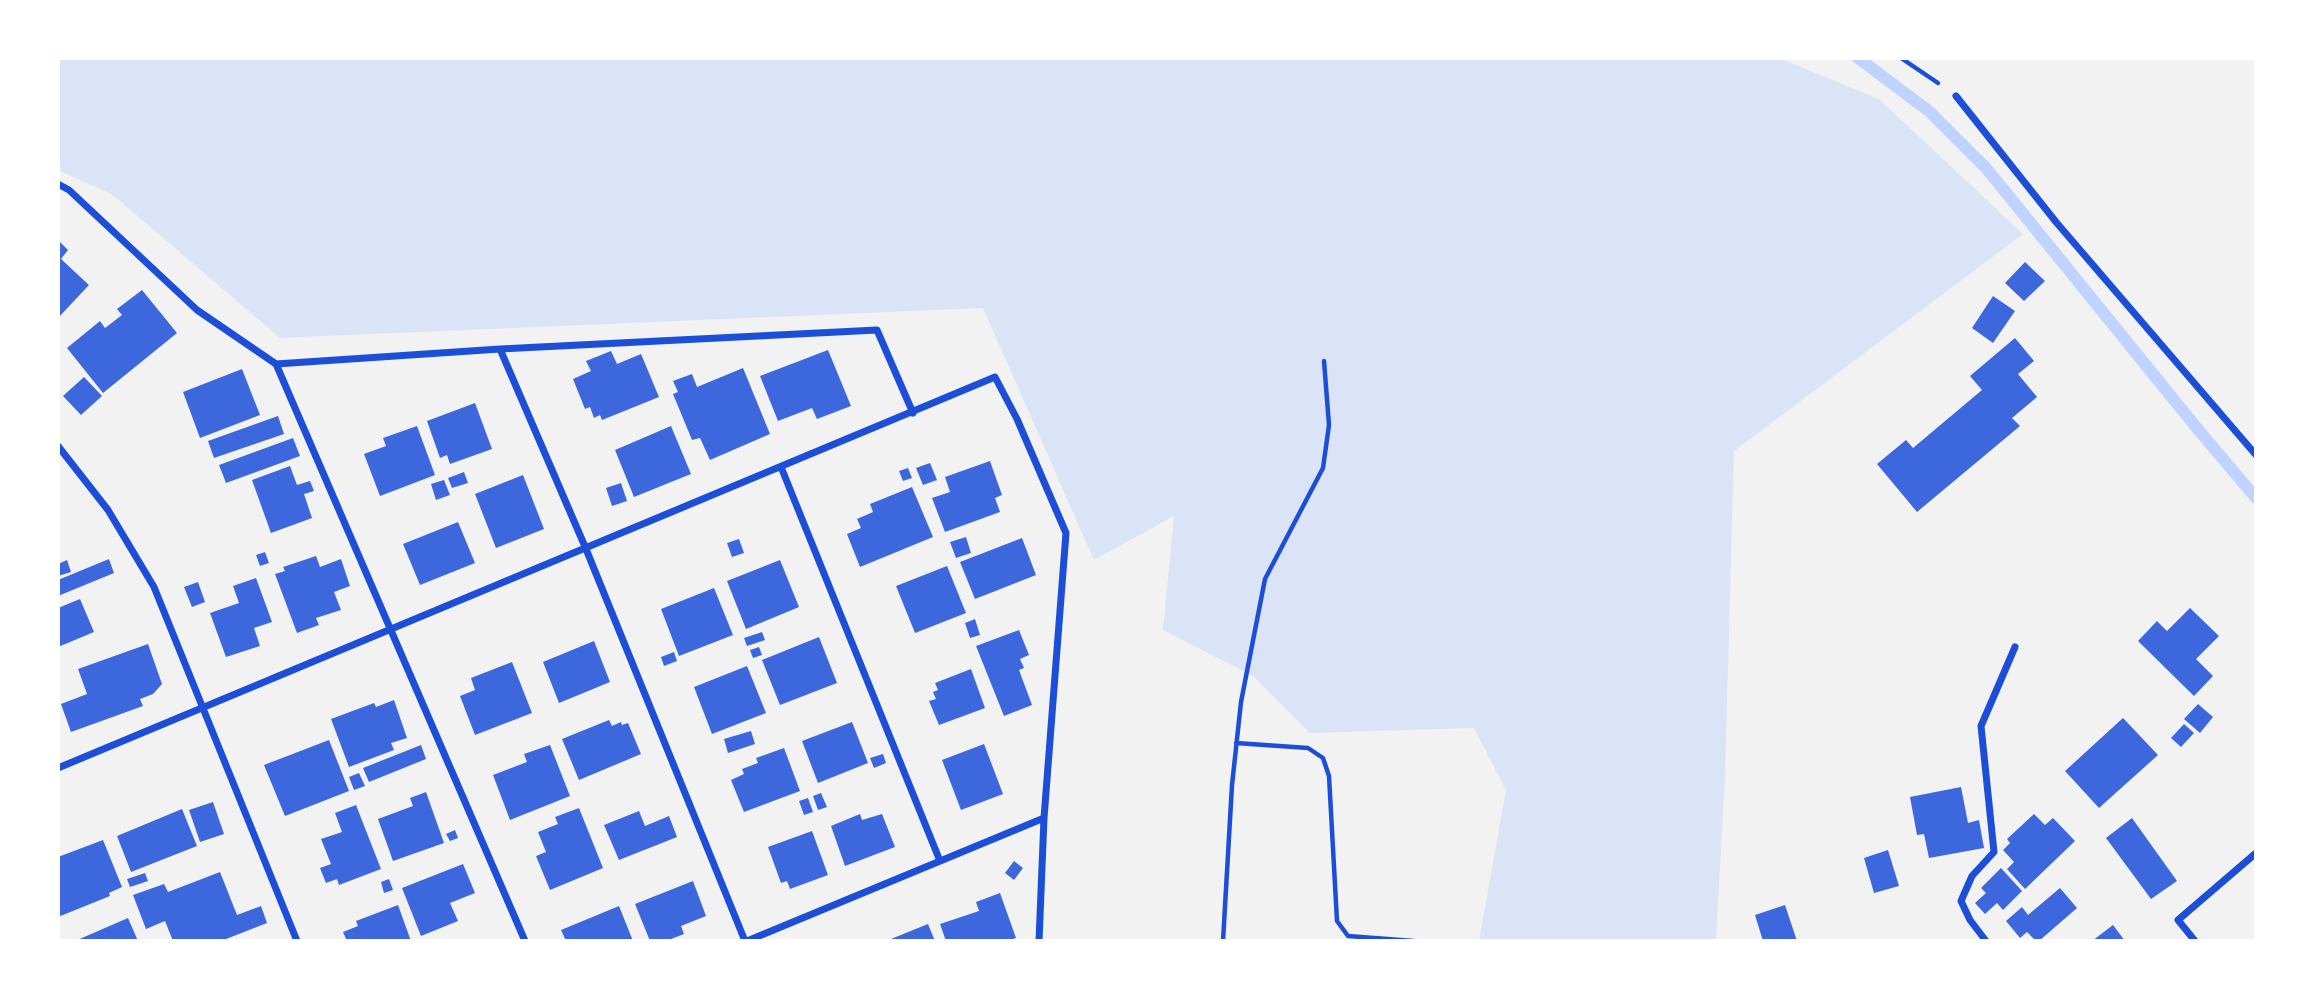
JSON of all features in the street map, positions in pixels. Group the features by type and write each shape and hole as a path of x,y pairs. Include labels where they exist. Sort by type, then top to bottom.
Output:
{"street":[{"path":"1956,96 2056,222 2256,455"},
{"path":"58,184 69,190 197,310 276,364 525,941"},
{"path":"276,364 500,349 877,330 913,413"},
{"path":"500,349 586,548 746,941 1044,818"},
{"path":"58,768 995,377 1017,419 1066,533 1044,818 1039,941"},
{"path":"58,446 108,510 154,587 297,941"},
{"path":"781,467 940,861"},
{"path":"1986,941 1970,920 1961,901 1972,876 1994,852 1981,726 2015,648"},
{"path":"2195,941 2178,920 2256,853"}],"path":[{"path":"1901,58 1956,96"},
{"path":"1223,941 1241,702 1265,579 1323,468 1329,425 1324,360"},
{"path":"1236,743 1308,748 1322,758 1329,776 1337,921 1348,936 1414,941"}],"shaded area":[{"path":"58,58 1779,58 1879,99 2023,234 1734,451 1725,778 1716,941 1479,941 1506,790 1474,728 1310,733 1253,676 1163,630 1174,516 1094,560 983,308 280,338 113,195 58,170"}],"building":[{"path":"58,240 68,250 61,259 89,285 58,318"},
{"path":"2025,262 2045,281 2024,301 2005,283"},
{"path":"142,290 177,333 103,393 67,348 100,321 105,328 122,315 117,309"},
{"path":"1993,296 2015,311 1993,343 1972,328"},
{"path":"2015,338 2034,361 2018,374 2037,397 2012,418 2020,426 1917,512 1877,464 1906,440 1913,448 1982,390 1970,376"},
{"path":"828,350 851,406 817,419 812,408 778,421 760,376"},
{"path":"611,351 617,364 641,354 659,397 602,420 600,415 594,418 590,407 585,409 573,379 591,371 586,361"},
{"path":"743,368 770,434 710,460 700,438 692,440 673,394 678,392 673,381 692,374 697,387"},
{"path":"242,369 260,415 200,438 183,392"},
{"path":"84,377 102,396 81,415 63,396"},
{"path":"475,403 492,449 450,464 447,455 440,458 427,421"},
{"path":"278,416 284,434 214,458 208,441"},
{"path":"417,426 435,475 380,496 364,454 386,446 383,438"},
{"path":"671,426 691,474 634,497 615,450"},
{"path":"293,438 300,456 226,483 219,465"},
{"path":"990,461 1002,495 995,498 1000,512 945,532 932,498 950,492 945,477"},
{"path":"930,463 937,480 923,485 916,468"},
{"path":"290,466 297,485 310,481 314,491 304,494 312,518 271,533 252,480"},
{"path":"908,468 912,478 903,481 899,471"},
{"path":"464,472 468,483 452,488 448,478"},
{"path":"523,475 544,529 496,548 475,494"},
{"path":"444,480 450,495 436,500 431,484"},
{"path":"621,483 627,501 612,506 606,488"},
{"path":"912,487 933,537 860,567 847,534 861,528 857,519 873,512 870,504"},
{"path":"458,522 475,563 420,585 403,544"},
{"path":"966,537 971,553 956,558 950,542"},
{"path":"1022,538 1036,575 975,599 960,562"},
{"path":"739,539 744,553 732,557 727,543"},
{"path":"265,552 269,563 260,566 256,555"},
{"path":"316,556 320,567 341,559 350,586 334,592 341,610 316,618 319,625 297,633 275,574 285,571 283,567"},
{"path":"109,559 114,573 58,596 58,580"},
{"path":"67,560 71,572 58,576 58,564"},
{"path":"780,560 799,607 746,629 727,581"},
{"path":"947,566 966,613 915,633 896,586"},
{"path":"256,578 272,622 254,628 260,646 226,657 210,613 239,603 233,586"},
{"path":"198,582 205,602 192,607 184,587"},
{"path":"714,588 733,635 679,656 661,609"},
{"path":"80,599 94,632 58,647 58,608"},
{"path":"2190,608 2219,636 2196,659 2213,676 2194,696 2138,641 2157,621 2167,631"},
{"path":"975,619 980,635 970,638 965,623"},
{"path":"1019,630 1029,655 1020,659 1024,668 1019,670 1032,705 1004,716 976,646"},
{"path":"762,632 765,640 747,646 744,638"},
{"path":"819,637 837,683 780,705 762,660"},
{"path":"594,641 610,682 559,703 543,662"},
{"path":"148,644 162,684 153,694 140,699 143,706 71,732 61,704 87,694 78,669"},
{"path":"759,647 762,655 753,658 750,650"},
{"path":"674,652 677,661 664,666 661,657"},
{"path":"512,662 532,713 475,735 460,696 475,690 471,678"},
{"path":"747,666 766,713 712,734 694,687"},
{"path":"971,669 985,708 939,725 929,701 936,699 933,692 938,690 935,683"},
{"path":"394,700 407,738 391,743 394,750 349,767 331,719 374,703 376,707"},
{"path":"2198,704 2213,717 2200,733 2184,719"},
{"path":"2123,718 2158,755 2099,808 2065,771"},
{"path":"609,720 612,726 621,722 622,725 628,723 641,754 579,780 562,739"},
{"path":"852,722 868,763 818,783 802,741"},
{"path":"2184,724 2194,733 2181,747 2171,738"},
{"path":"751,731 755,744 728,753 724,739"},
{"path":"329,740 349,791 285,816 264,765"},
{"path":"984,744 1003,794 961,810 942,760"},
{"path":"421,745 426,759 369,782 363,768"},
{"path":"550,745 570,796 510,820 493,775 527,762 524,754"},
{"path":"784,748 800,791 744,812 731,780 744,774 742,769 758,763 756,758"},
{"path":"883,754 886,763 874,768 870,758"},
{"path":"359,773 365,786 354,790 349,777"},
{"path":"1961,787 1968,823 1979,820 1984,848 1929,858 1924,834 1917,835 1910,797"},
{"path":"426,792 444,843 393,861 378,819 413,806 410,798"},
{"path":"821,793 827,807 818,810 813,796"},
{"path":"808,798 813,812 804,815 799,801"},
{"path":"213,802 224,834 200,842 189,810"},
{"path":"356,805 381,869 339,885 337,879 326,883 320,868 331,864 321,839 342,832 335,813"},
{"path":"579,808 603,868 550,890 536,856 546,852 538,832 558,824 555,817"},
{"path":"182,809 197,846 131,872 117,836"},
{"path":"639,811 645,826 669,816 677,837 619,860 604,825"},
{"path":"860,814 862,820 882,814 895,847 845,866 831,826"},
{"path":"2034,814 2045,825 2053,818 2075,841 2025,889 2007,869 2014,862 2003,850 2010,843 2007,839"},
{"path":"2132,818 2177,881 2151,899 2106,838"},
{"path":"455,830 458,838 450,841 446,834"},
{"path":"812,831 828,875 790,889 787,881 781,883 768,847"},
{"path":"103,840 122,887 109,893 110,896 58,917 58,857"},
{"path":"1888,850 1899,886 1874,893 1864,858"},
{"path":"1014,861 1023,868 1014,880 1005,873"},
{"path":"463,864 475,893 450,903 458,921 421,936 402,888"},
{"path":"2001,868 2022,891 2003,910 1997,903 1985,914 1975,903 1986,893 1981,888"},
{"path":"220,872 237,915 261,906 267,923 221,941 173,941 165,921 146,929 133,895 164,884 168,892"},
{"path":"145,873 148,881 130,887 127,879"},
{"path":"389,879 393,890 384,893 381,882"},
{"path":"693,881 706,916 681,926 684,934 666,941 650,941 635,904"},
{"path":"2060,888 2077,908 2039,941 2027,932 2020,938 2006,921 2022,907 2028,915"},
{"path":"1000,893 1016,938 1006,941 946,941 940,924 979,911 976,902"},
{"path":"398,905 411,941 347,941 343,932 358,926 356,921"},
{"path":"1785,905 1797,941 1763,941 1755,915"},
{"path":"619,906 633,941 566,941 561,930"},
{"path":"128,918 138,941 75,941"},
{"path":"928,924 935,941 886,941"},
{"path":"2113,925 2125,941 2092,941"}],"waterway":[{"path":"1858,58 1930,112 1986,168 2256,498"}]}
